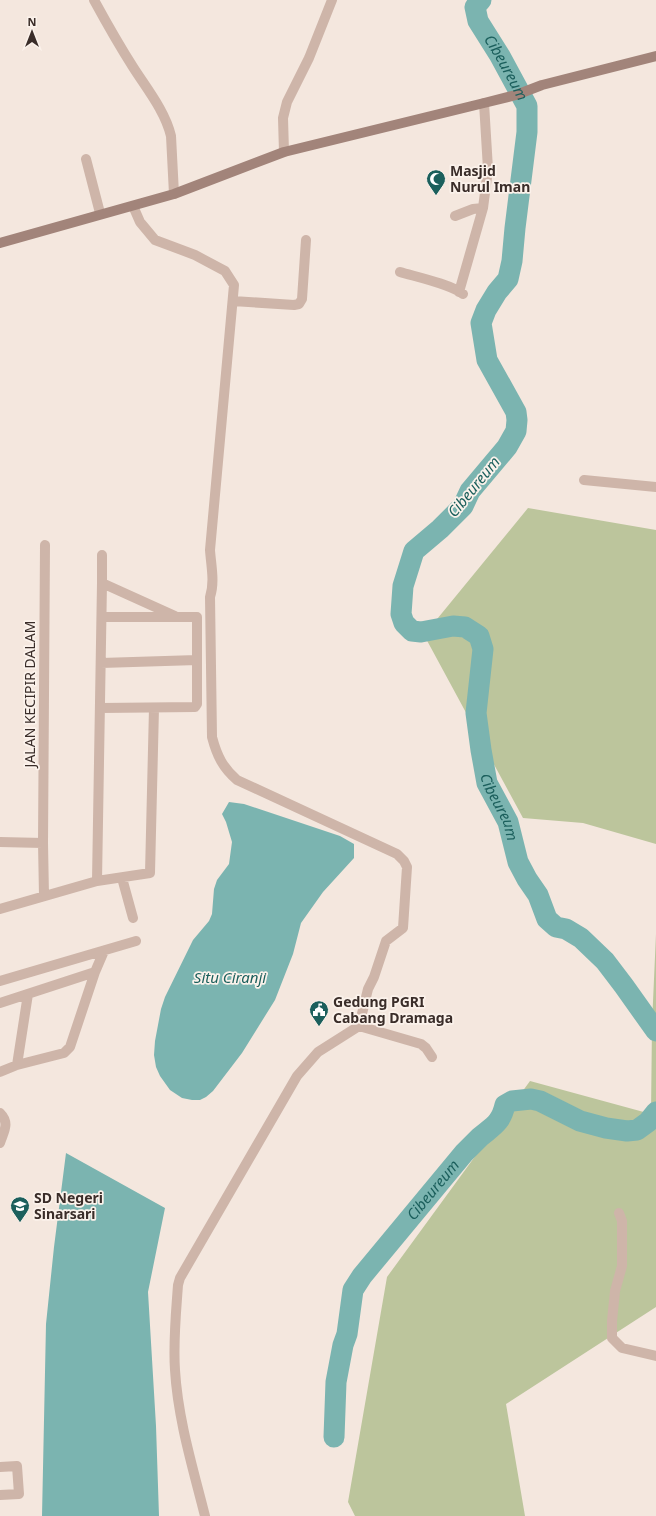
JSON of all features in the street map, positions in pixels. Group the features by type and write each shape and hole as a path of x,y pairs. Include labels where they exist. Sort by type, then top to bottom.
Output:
{"street":[{"path":"94,0 124,53 160,110 169,128 171,136 174,194"},
{"path":"284,152 283,118 287,102 309,58 332,0"},
{"path":"0,243 174,194 284,152 516,95 542,85 656,56"},
{"path":"400,272 461,293 483,208 488,169 484,103"},
{"path":"86,159 100,214"},
{"path":"133,206 140,222 155,240 195,255 225,271 234,285 210,550 212,573 212,592 210,597 212,737 216,752 221,763 228,772 238,780 398,854 404,860 407,867 403,928 386,941 374,977 368,989 360,1026 318,1052 297,1076 180,1278 178,1285 174,1352 176,1387 184,1436 205,1516"},
{"path":"455,216 473,209 483,208"},
{"path":"233,301 294,306 299,304 302,299 306,240"},
{"path":"584,480 656,487"},
{"name":"JALAN KECIPIR DALAM","path":"44,896 45,545"},
{"path":"97,881 101,708 102,555"},
{"path":"102,583 175,616"},
{"path":"101,708 196,706 197,660 197,617 102,617"},
{"path":"101,663 197,660"},
{"path":"0,909 97,881 148,874 151,870 154,708"},
{"path":"0,842 43,843"},
{"path":"122,878 133,918"},
{"path":"0,982 136,941"},
{"path":"0,1072 17,1065 68,1051 95,972 104,951"},
{"path":"0,1003 95,972"},
{"path":"17,1065 28,994"},
{"path":"360,1026 421,1044 426,1048 432,1057"},
{"path":"0,1113 5,1119 6,1125 0,1143"},
{"path":"619,1213 622,1221 622,1266 615,1291 612,1338 622,1348 656,1356"},
{"path":"0,1467 17,1466 19,1494 0,1495"}],"green space":[{"path":"528,508 656,530 656,844 583,823 523,818 424,635"},
{"path":"656,934 656,1307 506,1404 525,1516 355,1516 348,1502 387,1277 530,1081 651,1114 652,1024"}],"water":[{"name":"Situ Ciranji","path":"229,802 244,804 340,836 354,844 354,858 323,892 301,923 293,954 275,1000 242,1053 213,1091 200,1100 192,1100 182,1098 170,1090 160,1076 156,1067 154,1055 155,1041 161,1009 165,997 193,940 209,921 212,914 214,889 217,880 229,864 232,842 222,814"},
{"path":"66,1153 165,1208 148,1292 156,1426 159,1516 42,1516 46,1324"}],"waterway":[{"name":"Cibeureum","path":"481,0 475,7 478,21 500,56 527,106 527,132 512,261 508,279 497,292 486,310 481,323 487,360 516,412 516,431 507,447 470,491 463,506 440,529 414,551 403,586 401,614 404,623 412,631 421,632 453,626 465,627 479,636 483,649 476,713 481,750 487,783 508,822 518,862 538,895 547,919 556,927 566,929 581,938 605,961 656,1031"},
{"name":"Cibeureum","path":"334,1437 336,1382 343,1345 347,1334 353,1290 362,1276 464,1153 499,1120 505,1105 512,1101 531,1099 540,1101 580,1121 606,1128 627,1131 637,1130 648,1122 656,1112"}],"place":[{"name":"Masjid Nurul Iman","path":"436,196"},
{"name":"Gedung PGRI Cabang Dramaga","path":"319,1027"},
{"name":"SD Negeri Sinarsari","path":"20,1223"}]}
